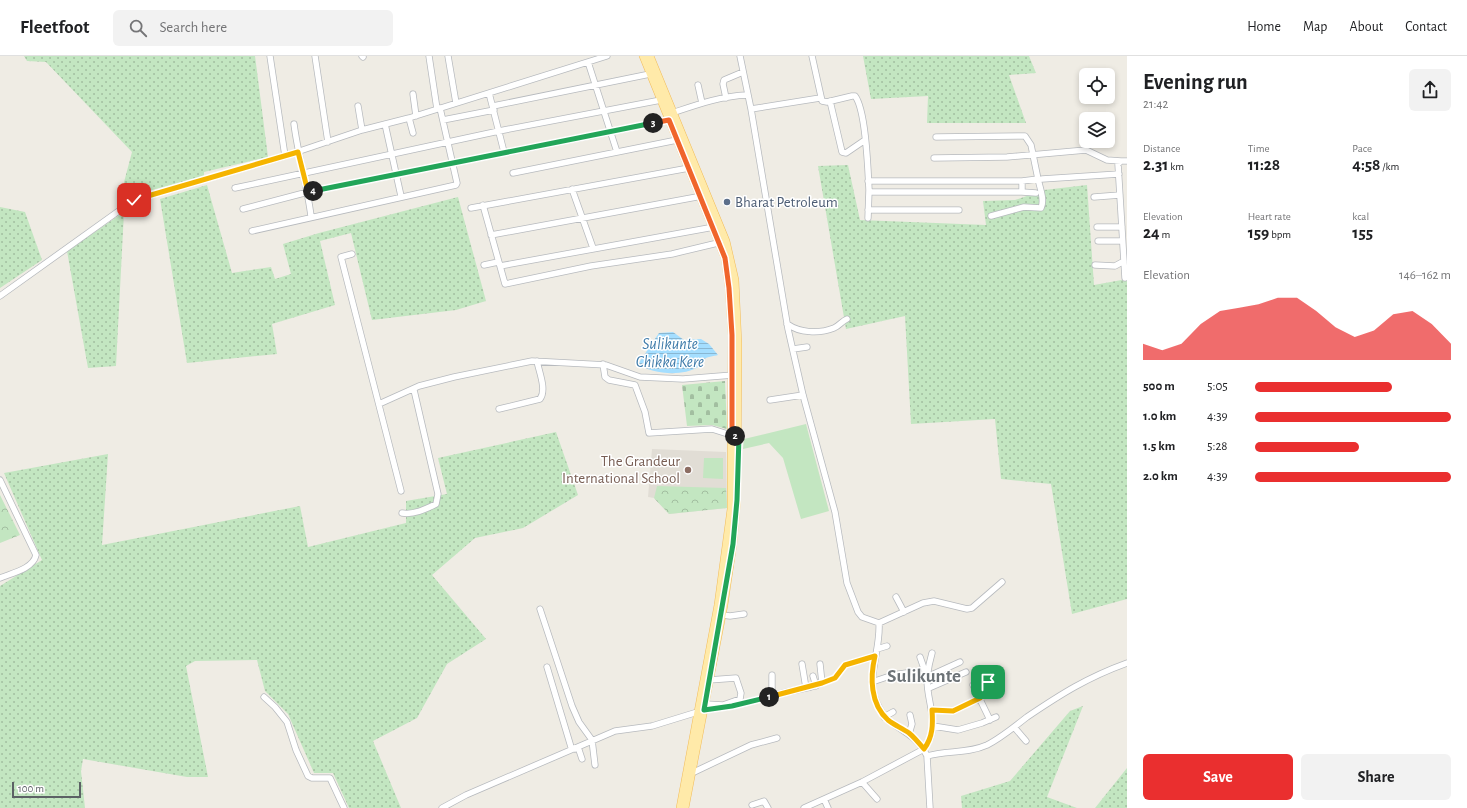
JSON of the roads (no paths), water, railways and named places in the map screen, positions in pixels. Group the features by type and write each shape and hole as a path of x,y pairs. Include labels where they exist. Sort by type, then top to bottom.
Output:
{"main road":[{"path":"643,56 689,168 704,196 714,227 723,242 729,288 736,436 737,500 734,534 722,615 680,808"},
{"path":"650,56 723,242 735,280 738,345 736,436 731,507 726,551 692,773 685,808"}],"street":[{"path":"270,56 285,156"},
{"path":"315,56 328,142"},
{"path":"252,231 311,216 456,185 457,183 443,120 438,108 429,56"},
{"path":"448,56 456,103"},
{"path":"0,296 19,284 134,200 285,156 362,130 416,116 607,56"},
{"path":"740,56 751,109 787,324 803,395 835,512 848,583 858,612 862,617 879,623 923,603 934,601 967,609 972,608 1002,582"},
{"path":"812,56 820,98 824,102 852,96 857,98 866,140 869,190 868,218"},
{"path":"588,62 617,152"},
{"path":"726,98 723,84 724,80 743,72"},
{"path":"443,120 650,74"},
{"path":"698,85 702,103"},
{"path":"489,93 504,152"},
{"path":"413,94 416,116"},
{"path":"672,113 702,103 747,95"},
{"path":"751,109 820,98"},
{"path":"235,188 499,131 661,100"},
{"path":"830,101 842,152 846,153 866,140"},
{"path":"358,106 362,130"},
{"path":"409,118 413,133"},
{"path":"243,209 308,192 669,120"},
{"path":"294,124 298,152 308,192 311,216"},
{"path":"385,124 401,196"},
{"path":"936,137 1025,136 1031,145 1034,155 1040,179 1043,205 1041,208 1024,207 991,216"},
{"path":"513,173 677,140"},
{"path":"934,158 1007,157 1086,150 1107,160 1124,161"},
{"path":"1124,161 1118,164 1125,278"},
{"path":"471,208 689,168"},
{"path":"868,181 1022,181 1119,174"},
{"path":"1022,181 1022,192"},
{"path":"572,189 583,217 592,248"},
{"path":"869,190 871,192 1036,193"},
{"path":"1094,197 1120,195"},
{"path":"491,235 704,196"},
{"path":"483,205 504,284 591,266 666,255 723,242"},
{"path":"868,210 959,210"},
{"path":"1097,226 1122,227"},
{"path":"484,265 499,264 714,227"},
{"path":"1098,241 1122,241"},
{"path":"352,254 341,257 401,491"},
{"path":"1095,265 1115,266 1124,261"},
{"path":"787,324 802,332 832,328 847,319"},
{"path":"793,349 807,347"},
{"path":"379,404 454,376 537,361 603,364 640,377 683,379 733,375"},
{"path":"499,409 540,399 543,391 537,361"},
{"path":"603,364 602,371 605,377 609,380 635,385 645,412 649,433 712,429 736,436"},
{"path":"402,513 408,514 436,504 438,494 414,390"},
{"path":"770,400 803,395"},
{"path":"0,480 36,554 35,560 30,565 0,578"},
{"path":"896,597 904,612"},
{"path":"540,608 572,706 579,722 592,740 595,765"},
{"path":"722,615 730,616 744,614"},
{"path":"879,623 877,649 872,669 872,682 876,704 884,716 910,734 924,749 927,756 930,808"},
{"path":"877,649 887,646"},
{"path":"927,677 932,653"},
{"path":"702,708 732,706 816,686 835,678 845,665 875,656"},
{"path":"804,808 813,806 824,799 862,782 924,749 929,742 933,726 927,677 920,657"},
{"path":"927,677 960,662"},
{"path":"927,756 942,752 954,753 983,747 1090,677 1127,663"},
{"path":"802,664 806,688"},
{"path":"820,664 822,683"},
{"path":"547,667 565,725 568,740 571,747 577,748"},
{"path":"985,670 990,681"},
{"path":"929,688 966,672"},
{"path":"872,682 893,675 906,673"},
{"path":"772,675 772,696"},
{"path":"813,676 816,686"},
{"path":"977,692 986,687 990,681 1000,677"},
{"path":"442,808 466,795 577,748 592,740 617,731 652,726 702,708 723,705 740,699 741,694 736,678 709,680"},
{"path":"973,685 990,720"},
{"path":"264,697 275,707 287,722 296,750 308,776 312,778 330,778 344,808"},
{"path":"932,710 953,711 980,698"},
{"path":"884,716 893,712"},
{"path":"910,715 912,724 910,734"},
{"path":"933,726 958,730 996,717"},
{"path":"1014,726 1026,741"},
{"path":"692,773 751,745 777,738"},
{"path":"577,748 582,759"},
{"path":"862,782 877,799"},
{"path":"824,799 828,808"},
{"path":"752,805 764,801 768,808"}],"water":[{"name":"Sulikunte Chikka Kere","path":"673,332 684,340 701,339 709,344 718,355 704,359 699,366 691,370 676,373 659,372 638,364 659,333"}],"place":[{"name":"Bharat Petroleum","path":"727,202"},
{"name":"The Grandeur International School","path":"688,470"}],"district":[{"name":"Sulikunte","path":"924,676"}]}
